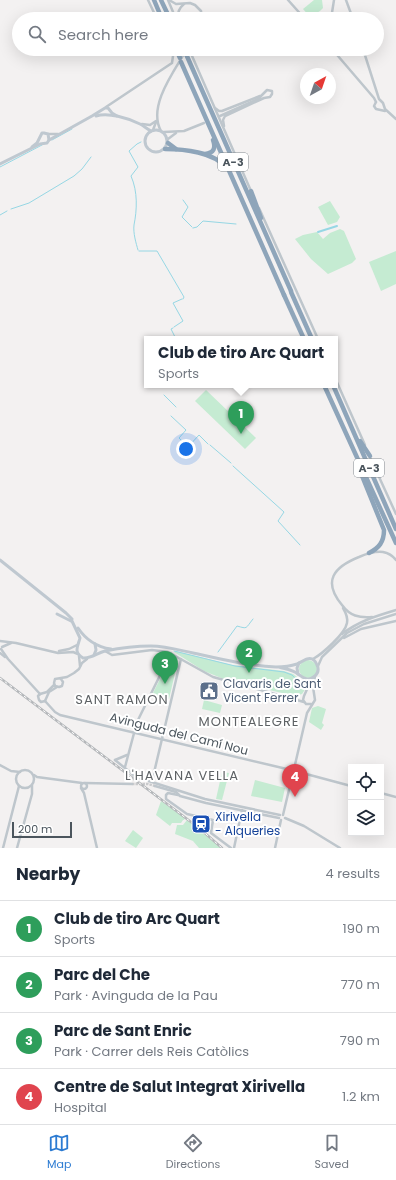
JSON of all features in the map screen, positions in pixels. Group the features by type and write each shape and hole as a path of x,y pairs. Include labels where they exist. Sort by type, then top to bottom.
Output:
{"highway":[{"path":"154,0 159,12"},
{"path":"162,0 168,12"},
{"name":"A-3","path":"178,56 206,123 303,336"},
{"name":"A-3","path":"189,56 311,336"},
{"path":"203,154 211,153 215,147 206,123"},
{"path":"168,141 176,149"},
{"path":"165,149 176,149 215,157 224,165 244,206"},
{"path":"251,191 272,250"},
{"name":"A-3","path":"325,388 396,543"},
{"name":"A-3","path":"334,388 396,529"},
{"path":"342,406 359,439 370,456"},
{"path":"345,431 345,436 384,530 384,538 381,544 369,554"}],"main road":[{"path":"0,164 42,143 46,143 60,133 92,116 106,111 135,122 152,130 162,132 168,141 165,149 158,153 151,151 145,144 146,136 144,129 135,122"},
{"path":"146,136 152,130"},
{"path":"30,149 42,133 48,134 49,140"},
{"path":"39,139 42,143"},
{"path":"0,560 66,613 87,639 104,648 119,649"},
{"path":"57,614 70,620 74,624"},
{"path":"71,619 80,635 77,650 79,655 87,658 105,651 137,646 162,647 244,664 279,667 309,680 318,672 318,666 312,660 305,659 299,663 279,667"},
{"path":"78,644 87,639"},
{"path":"94,655 96,650 95,644"},
{"path":"298,674 297,668 299,663"}],"street":[{"path":"148,0 154,12"},
{"path":"169,0 176,4 195,4 201,12"},
{"path":"169,0 174,12"},
{"path":"288,0 299,12"},
{"path":"332,12 334,0"},
{"path":"346,0 350,12"},
{"path":"178,12 179,9 188,3"},
{"path":"106,111 113,104 172,64 173,56"},
{"path":"152,130 156,121 162,94 183,56"},
{"path":"189,56 215,108 317,336"},
{"path":"338,56 374,98 376,102 374,105 375,108 379,111 383,109 396,119"},
{"path":"365,56 380,101 384,104 383,109"},
{"path":"220,116 257,100 268,90 272,91 272,95 269,97"},
{"path":"215,108 222,111 264,95 269,97"},
{"path":"264,95 269,97"},
{"path":"223,128 223,120 225,116 264,95"},
{"path":"376,102 380,101"},
{"path":"157,113 159,126 162,132 178,132 206,123"},
{"path":"139,124 150,125 156,121"},
{"path":"168,141 178,132"},
{"path":"48,134 60,133"},
{"path":"338,385 396,514"},
{"path":"372,617 362,618 355,616 343,606 333,592 332,584 334,575 344,564 369,554 383,552 391,555 396,560"},
{"path":"318,666 322,657 346,628 348,622 343,606"},
{"path":"312,660 322,654 351,627 372,617 396,610"},
{"path":"337,640 357,627 396,614"},
{"path":"337,640 361,629 396,621"},
{"path":"45,699 1,650 0,641 54,651 73,652 79,655 80,666"},
{"path":"1,650 14,643"},
{"path":"54,651 69,649 78,644"},
{"path":"105,651 112,655 152,650 171,653 203,673 224,681 293,698 308,705 312,704"},
{"path":"125,767 133,732 171,653"},
{"path":"67,677 55,679 54,685 47,692 38,696 38,700 42,702 49,692 62,686 67,677 77,670 87,658"},
{"path":"152,781 182,659"},
{"path":"275,848 281,817 307,713 315,700 313,687 315,676"},
{"path":"305,679 308,687 303,698 307,713"},
{"path":"293,698 300,697 308,692 314,694"},
{"name":"Avinguda del Camí Nou","path":"45,699 57,713 348,785"},
{"path":"127,755 115,760 136,777 242,809"},
{"path":"0,765 11,771 20,772 27,770 37,777 92,784 132,784"},
{"path":"3,848 19,786 11,771"},
{"path":"16,780 20,772"},
{"path":"17,848 32,794 33,775"},
{"path":"19,786 26,788 42,777"},
{"path":"74,781 81,787 84,793 97,848"},
{"path":"81,787 84,783"},
{"path":"84,783 86,788"},
{"path":"84,793 86,788 92,784"},
{"path":"155,786 180,796 284,818 304,826 340,848"},
{"path":"81,787 86,788"},
{"path":"179,790 169,792 166,795 166,798 187,814 213,820 211,833 231,848"},
{"path":"384,794 396,797"},
{"path":"234,848 242,809"}],"green space":[{"path":"314,0 322,0 323,8 318,12 306,12 303,9"},
{"path":"330,201 340,217 337,222 328,225 318,207"},
{"path":"340,229 344,231 356,259 352,263 328,274 311,259 295,239 303,235 317,232 323,239 330,233"},
{"path":"396,251 396,284 381,291 369,262"},
{"path":"206,390 256,438 245,449 195,401"},
{"path":"176,651 232,665 284,671 293,674 304,682 306,688 302,694 295,696 226,680 204,671 174,652"},
{"path":"308,660 314,663 317,669 314,675 308,678 302,675 299,669 302,663"},
{"path":"164,671 175,673 169,699 152,695"},
{"path":"204,700 222,705 220,713 202,709"},
{"path":"318,706 326,709 322,723 324,725 321,730 309,722 312,708"},
{"path":"222,772 229,773 222,800 216,799"},
{"path":"255,780 285,788 282,802 251,796"},
{"path":"161,801 185,818 184,820 181,823 172,823 170,826 156,815"},
{"path":"187,820 221,848 199,848 193,841 175,834 177,825 183,825"},
{"path":"133,830 143,838 136,848 125,841"}],"waterway":[{"path":"52,140 72,129"},
{"path":"138,250 134,231 136,195 131,176 138,167 129,151 141,142"},
{"path":"0,167 42,145"},
{"path":"11,209 29,203 74,176 82,169 91,157"},
{"path":"183,200 188,207 182,217 192,227"},
{"path":"0,215 7,211"},
{"path":"193,228 197,227 203,221 236,224"},
{"path":"318,232 337,226"},
{"path":"139,251 157,251 184,297 183,299"},
{"path":"174,327 183,321 173,303 182,299"},
{"path":"173,328 171,329 174,336"},
{"path":"164,395 176,407"},
{"path":"171,416 186,430 179,438 188,447 199,435 208,444"},
{"path":"210,445 231,463"},
{"path":"233,466 284,512 278,521 300,545"},
{"path":"218,652 237,626 243,628 246,627 253,619"},
{"path":"174,651 235,666 284,672 292,675 303,686"}],"tunnel":[{"path":"132,784 148,784 155,786"}],"railway":[{"path":"0,678 199,828 222,848"}],"place":[{"name":"Club de tiro Arc Quart","path":"241,434"},
{"name":"Parc del Che","path":"249,673"},
{"name":"Parc de Sant Enric","path":"165,684"},
{"name":"Clavaris de Sant Vicent Ferrer","path":"209,691"},
{"name":"Centre de Salut Integrat Xirivella","path":"295,797"},
{"name":"Xirivella - Alqueries","path":"201,824"}],"district":[{"name":"SANT RAMON","path":"122,699"},
{"name":"MONTEALEGRE","path":"249,721"},
{"name":"L'HAVANA VELLA","path":"182,775"}]}
